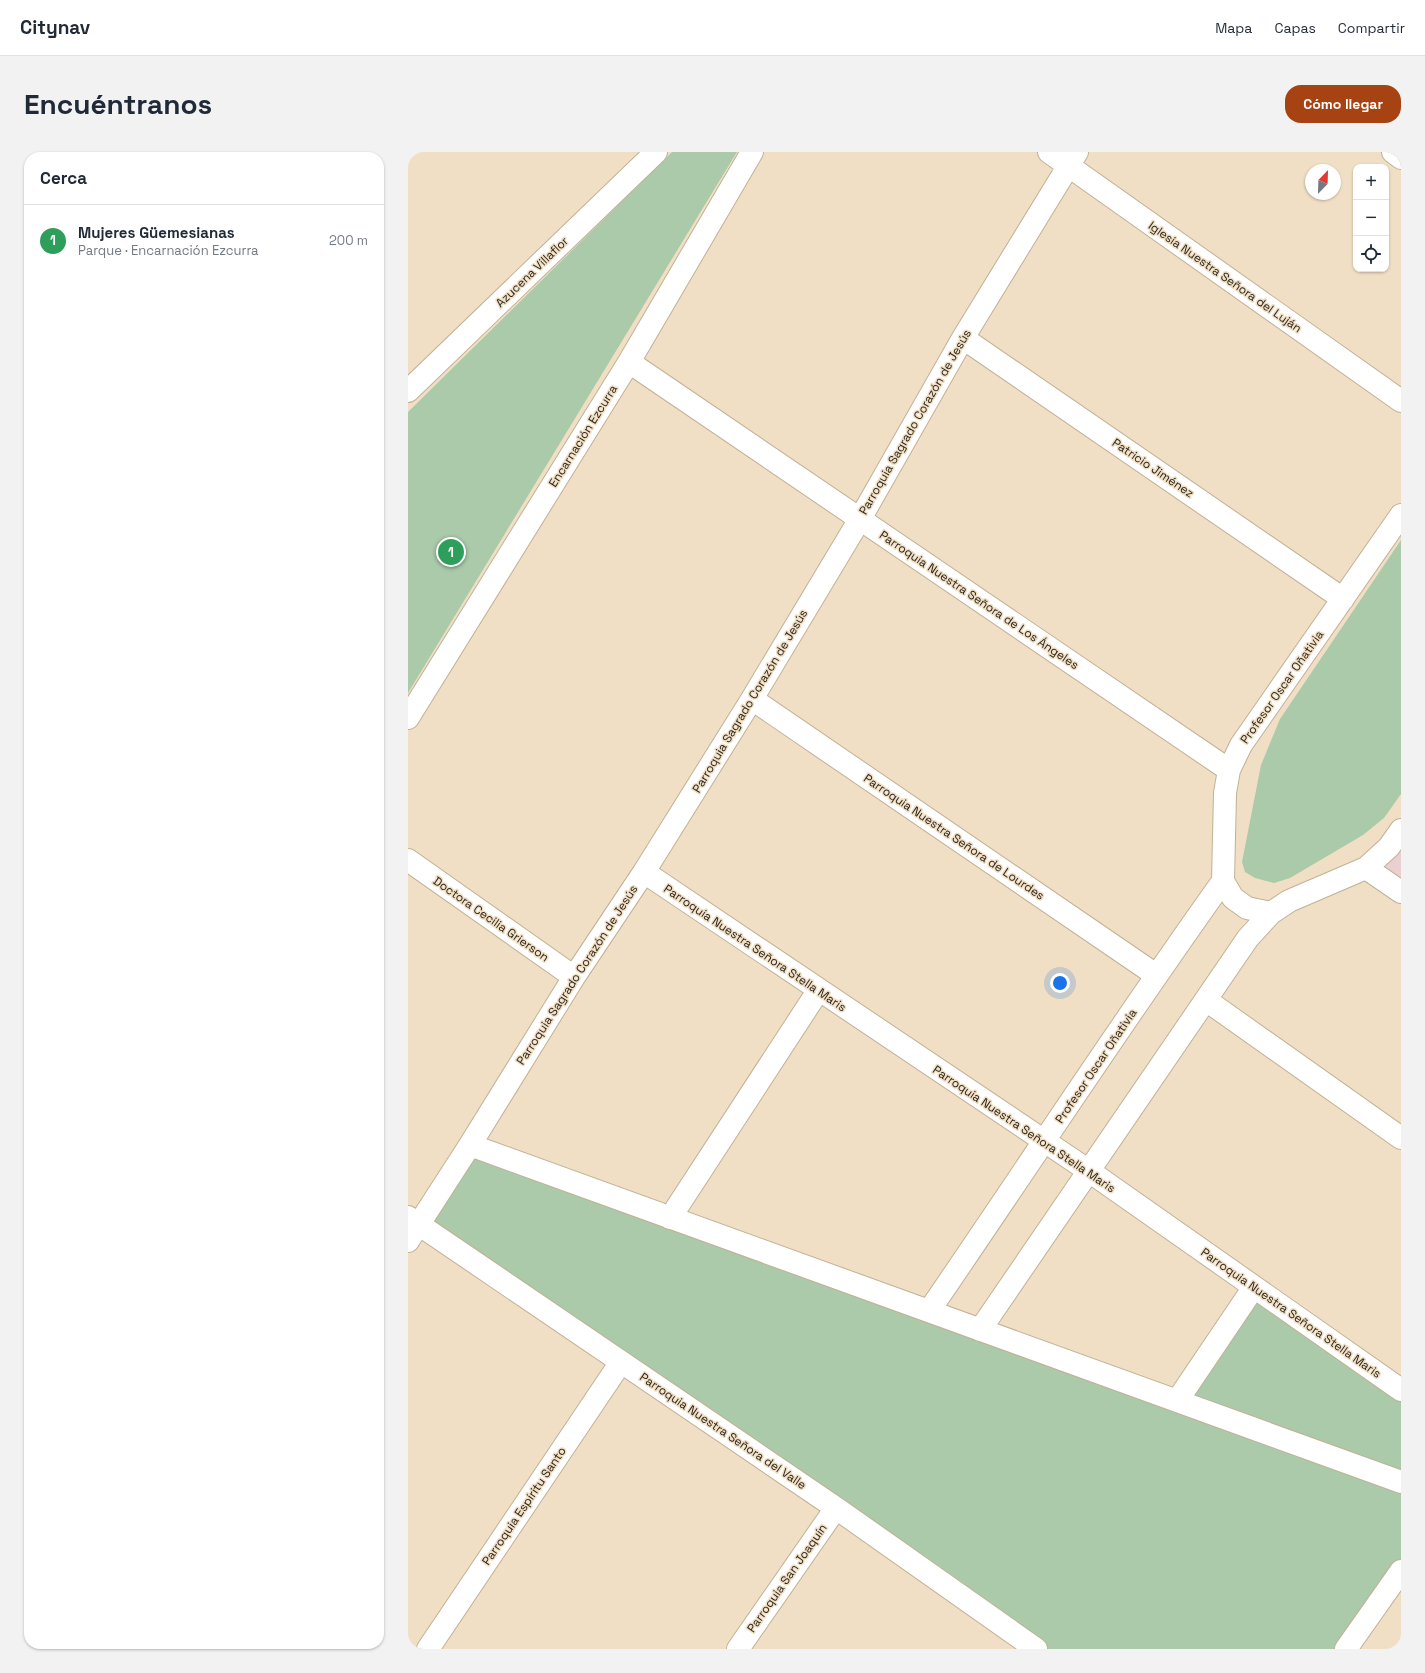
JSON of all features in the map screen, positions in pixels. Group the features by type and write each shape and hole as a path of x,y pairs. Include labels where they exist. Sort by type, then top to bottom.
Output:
{"street":[{"name":"Azucena Villaflor","path":"408,391 656,152"},
{"name":"Encarnación Ezcurra","path":"408,718 629,362 752,152"},
{"name":"Iglesia Nuestra Señora del Luján","path":"1049,152 1072,159 1401,401"},
{"path":"1393,152 1401,158"},
{"name":"Parroquia Sagrado Corazón de Jesús","path":"412,1228 470,1145 574,977 644,872 752,699 860,519 963,338 1072,159"},
{"name":"Patricio Jiménez","path":"963,338 1343,599"},
{"name":"Parroquia Nuestra Señora de Los Ángeles","path":"629,362 1229,770"},
{"name":"Profesor Oscar Oñativia","path":"929,1311 1045,1142 1156,975 1223,880 1225,793 1229,770 1241,745 1401,515"},
{"name":"Parroquia Nuestra Señora de Lourdes","path":"752,699 1156,975"},
{"path":"980,1330 1248,938 1271,913 1289,901 1366,868 1389,847 1401,830"},
{"name":"Doctora Cecilia Grierson","path":"408,860 574,977"},
{"path":"1366,868 1401,892"},
{"name":"Parroquia Nuestra Señora Stella Maris","path":"644,872 818,991 1089,1171 1401,1390"},
{"path":"1223,880 1233,898 1248,908 1271,913"},
{"path":"670,1218 818,991"},
{"path":"1206,1000 1401,1138"},
{"path":"470,1145 1401,1482"},
{"name":"Parroquia Nuestra Señora del Valle","path":"412,1228 621,1362 836,1508 1036,1649"},
{"path":"1177,1401 1254,1287"},
{"name":"Parroquia Espíritu Santo","path":"428,1649 621,1362"},
{"name":"Parroquia San Joaquín","path":"738,1649 836,1508"},
{"path":"1346,1649 1401,1571"}],"shaded area":[{"path":"1401,831 1401,891 1367,868"}],"green space":[{"path":"672,152 737,152 408,693 408,412"},
{"path":"1401,540 1401,794 1384,818 1363,835 1290,878 1274,883 1255,878 1245,872 1242,862 1261,765 1280,719"},
{"path":"471,1147 1177,1401 1254,1288 1401,1390 1401,1570 1345,1649 1031,1649 421,1224"}],"place":[{"name":"Mujeres Güemesianas","path":"451,552"}]}
